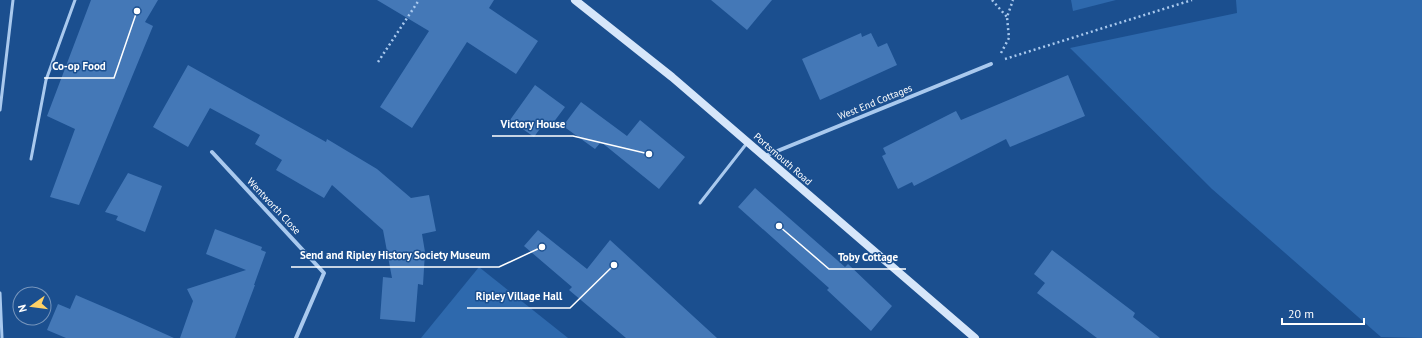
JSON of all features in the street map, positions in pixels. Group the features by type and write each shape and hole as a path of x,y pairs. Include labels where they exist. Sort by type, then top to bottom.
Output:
{"main road":[{"name":"Portsmouth Road","path":"575,0 672,77 975,338"}],"street":[{"name":"West End Cottages","path":"765,156 991,64"},
{"name":"Wentworth Close","path":"212,152 324,273 296,338"}],"lane":[{"path":"0,110 13,0"},
{"path":"31,159 46,80 75,0"},
{"path":"700,203 748,142"},
{"path":"0,294 2,338"}],"path":[{"path":"378,62 419,0"},
{"path":"992,0 1007,16"},
{"path":"996,62 1009,38 1007,16 1013,0"},
{"path":"991,64 1192,0"}],"shaded area":[{"path":"1071,0 1116,0 1073,11"},
{"path":"1236,0 1422,0 1422,338 1381,337 1212,189 1070,48 1237,13"},
{"path":"479,267 568,338 421,338"}],"building":[{"path":"91,0 158,0 145,22 153,26 79,205 50,197 75,129 47,116"},
{"path":"377,0 494,0 489,8 538,41 516,74 467,42 412,128 380,107 429,31"},
{"path":"711,0 772,0 747,30"},
{"path":"861,33 862,37 871,33 878,47 887,43 897,65 820,100 802,59"},
{"path":"188,65 326,142 327,139 377,169 411,198 429,195 436,231 422,234 425,252 423,285 418,284 415,322 380,319 383,277 392,278 383,230 332,185 324,198 276,170 282,160 255,144 260,135 210,108 188,147 153,127"},
{"path":"1068,75 1085,116 1010,147 1006,139 914,186 912,182 898,189 882,156 886,154 883,148 956,111 961,120"},
{"path":"535,85 565,107 550,127 544,123 534,137 510,120"},
{"path":"581,102 627,136 640,120 685,157 659,189 601,142 595,149 563,126"},
{"path":"128,173 162,186 145,232 116,220 118,216 105,212"},
{"path":"755,188 845,267 848,264 892,306 871,331 827,290 829,288 738,207"},
{"path":"215,229 262,247 261,250 266,252 235,338 180,338 193,301 187,289 246,270 206,254"},
{"path":"538,230 587,269 610,240 717,338 626,338 569,290 572,287 524,246"},
{"path":"1052,250 1135,313 1133,317 1160,338 1097,338 1037,293 1045,283 1034,274"},
{"path":"76,295 174,338 66,338 47,330 49,326 52,326 52,318 58,304 70,309"}],"place":[{"name":"Co-op Food","path":"137,11"},
{"name":"Victory House","path":"649,154"},
{"name":"Toby Cottage","path":"779,226"},
{"name":"Send and Ripley History Society Museum","path":"542,247"},
{"name":"Ripley Village Hall","path":"614,265"}]}
